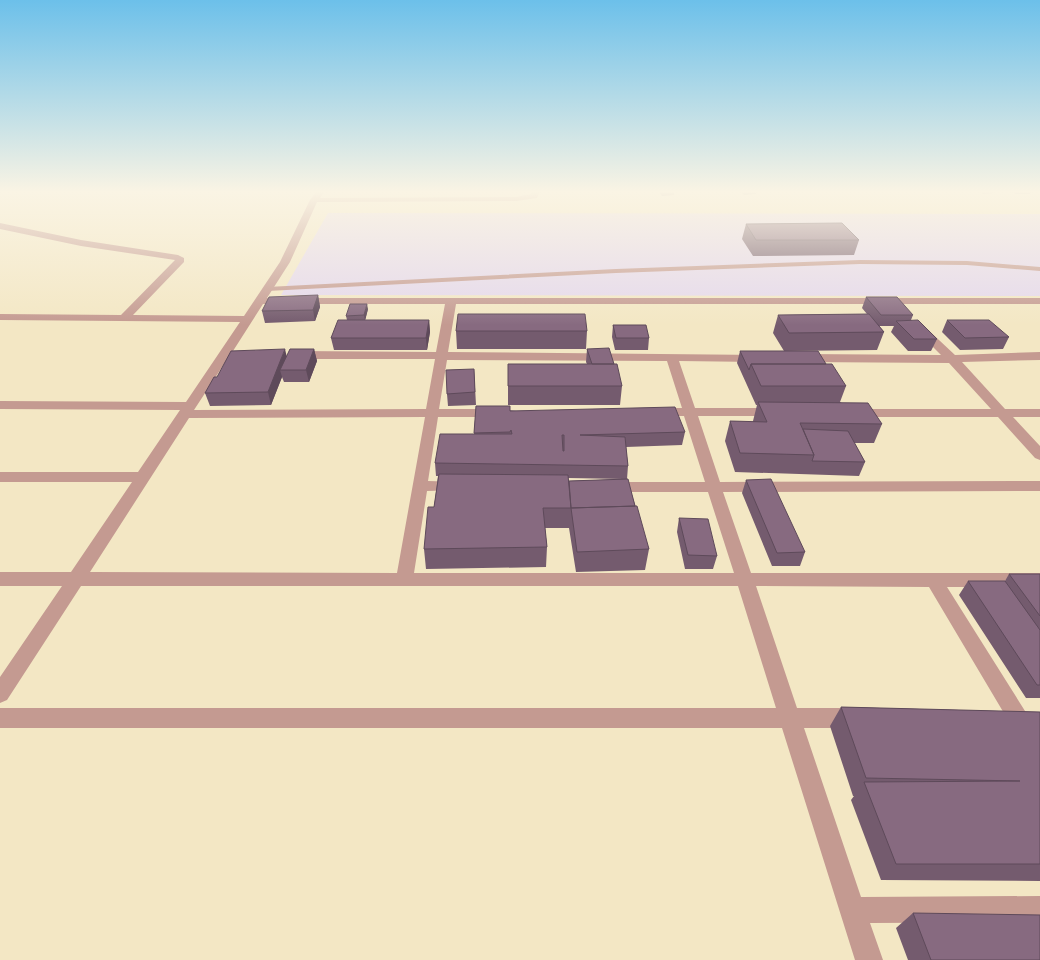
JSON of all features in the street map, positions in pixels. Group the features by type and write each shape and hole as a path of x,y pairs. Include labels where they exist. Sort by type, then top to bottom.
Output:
{"street":[{"path":"47,236 181,260 124,318"},
{"path":"0,694 263,295 284,262 297,236"},
{"path":"263,295 451,301 1040,301"},
{"path":"404,580 451,301"},
{"path":"893,301 952,359 1040,454"},
{"path":"0,317 247,318"},
{"path":"224,354 263,355"},
{"path":"283,355 768,358"},
{"path":"788,358 952,359 1040,356"},
{"path":"672,358 869,960"},
{"path":"0,405 187,410 511,413"},
{"path":"640,412 787,412"},
{"path":"846,412 1040,413"},
{"path":"0,477 143,477"},
{"path":"420,486 469,486"},
{"path":"596,487 1040,486"},
{"path":"0,579 1040,580"},
{"path":"934,580 1008,718 1040,718"},
{"path":"0,718 869,718"},
{"path":"852,910 1040,909"}],"lane":[{"path":"263,295 616,271 860,262 967,263 1040,269"}],"shaded area":[{"path":"315,236 1040,236 1040,296 281,295"}],"building":[{"path":"753,236 855,236 859,240 756,240"},
{"path":"318,295 313,310 262,311 269,297"},
{"path":"866,297 897,297 913,315 881,315"},
{"path":"350,304 367,304 364,315 346,316"},
{"path":"458,314 585,314 587,331 456,331"},
{"path":"869,314 884,332 789,333 778,315"},
{"path":"338,320 429,320 426,338 331,338"},
{"path":"918,320 937,339 914,339 896,321"},
{"path":"947,320 989,320 1009,337 965,338"},
{"path":"613,325 646,325 649,338 616,338"},
{"path":"609,348 614,364 592,364 587,349"},
{"path":"285,349 268,392 205,393 214,377 217,377 231,351"},
{"path":"290,349 314,349 306,370 280,370"},
{"path":"740,351 818,351 826,364 751,364 749,370"},
{"path":"508,364 617,364 622,386 508,386"},
{"path":"751,364 832,364 846,386 761,386"},
{"path":"474,369 475,392 447,394 446,370"},
{"path":"758,402 868,403 882,424 800,423 814,455 740,453 730,421 767,422"},
{"path":"476,406 510,406 510,411 675,407 685,432 580,435 625,437 628,466 435,463 440,434 512,434 511,430 510,432 474,433","holes":["562,435 564,435 564,451 563,451"]},
{"path":"803,429 848,431 865,462 812,461 814,455"},
{"path":"439,474 568,475 571,508 543,508 547,547 424,549 428,507 434,507"},
{"path":"628,479 635,506 571,508 569,481"},
{"path":"771,479 805,552 777,553 746,480"},
{"path":"637,506 649,549 577,552 571,508"},
{"path":"679,518 708,519 717,556 688,555"},
{"path":"1009,574 1040,574 1040,616"},
{"path":"968,581 1005,581 1040,630 1040,685 1037,685"},
{"path":"841,707 1040,712 1040,864 896,864 864,782 1020,781 866,778"},
{"path":"913,913 1040,915 1040,960 931,960"}]}
